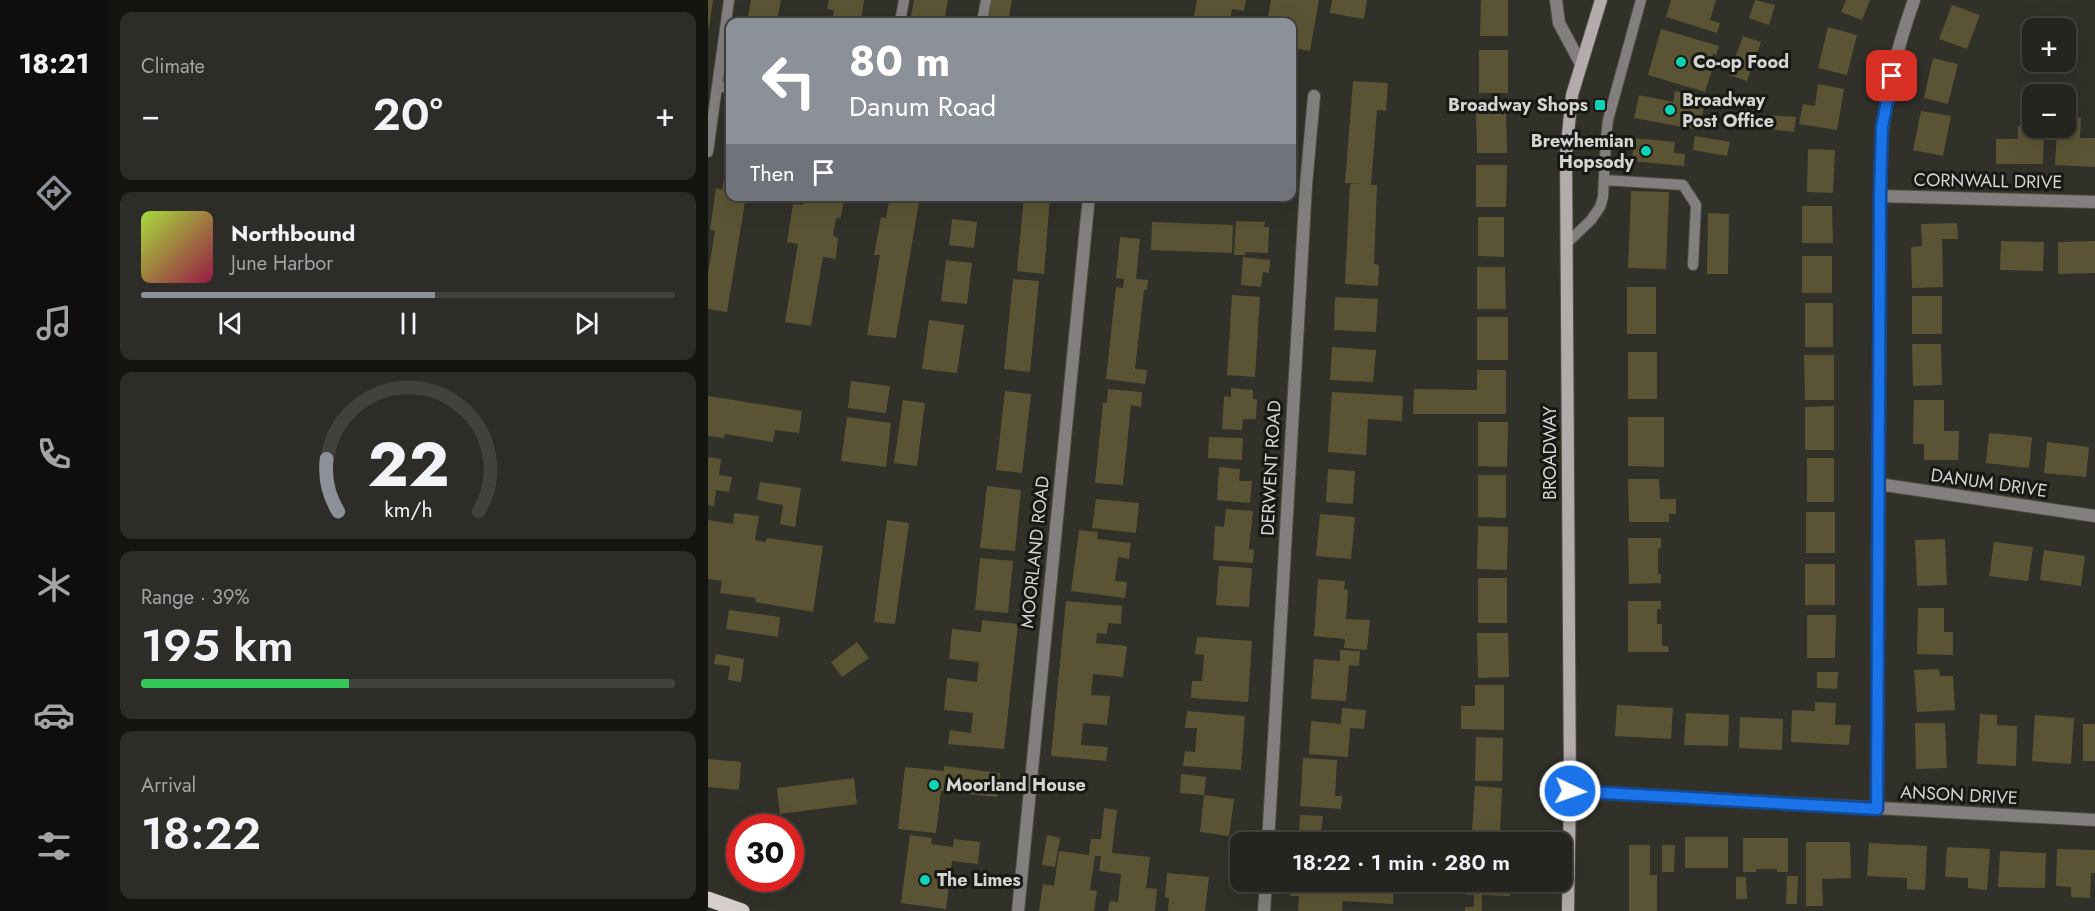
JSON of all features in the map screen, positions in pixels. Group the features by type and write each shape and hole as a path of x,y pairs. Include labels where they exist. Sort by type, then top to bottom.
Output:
{"main road":[{"path":"708,899 742,911"}],"street":[{"path":"1556,0 1559,23 1581,64"},
{"name":"BROADWAY","path":"1568,911 1570,791 1566,244 1568,126 1572,95 1601,0"},
{"path":"1877,809 1882,127 1901,41 1914,0"},
{"name":"DERWENT ROAD","path":"1269,832 1306,185 1314,96"},
{"path":"1296,184 1306,185"},
{"name":"CORNWALL DRIVE","path":"1880,196 2095,202"},
{"name":"MOORLAND ROAD","path":"1018,911 1089,201"},
{"name":"DANUM DRIVE","path":"1878,484 2095,516"},
{"name":"ANSON DRIVE","path":"1570,791 2095,820"},
{"path":"1264,911 1265,892"}],"lane":[{"path":"726,18 729,0"},
{"path":"901,18 904,0"},
{"path":"983,18 986,0"},
{"path":"1566,244 1591,220 1600,207 1603,197 1608,120 1641,0"},
{"path":"708,152 726,22"},
{"path":"717,86 726,87"},
{"path":"1604,180 1683,185 1696,205 1693,265"}],"building":[{"path":"708,0 713,0 709,28 708,28"},
{"path":"751,0 781,0 778,18 748,18"},
{"path":"829,0 864,0 862,18 833,18 834,10 827,9"},
{"path":"914,0 948,0 945,18 911,18"},
{"path":"989,0 1012,0 1009,18 986,18"},
{"path":"1197,0 1246,0 1244,11 1232,9 1231,18 1194,18"},
{"path":"1271,0 1319,0 1310,51 1296,49 1296,18 1268,18"},
{"path":"1332,0 1367,0 1364,19 1330,13"},
{"path":"1481,0 1508,0 1508,36 1480,36"},
{"path":"1671,0 1716,0 1710,20 1720,23 1717,33 1666,17"},
{"path":"1755,0 1775,5 1769,25 1749,18"},
{"path":"1846,0 1870,0 1862,20 1841,12"},
{"path":"1952,5 1980,15 1967,49 1939,39"},
{"path":"1828,27 1857,35 1847,75 1818,68"},
{"name":"Co-op Food","path":"1661,29 1719,46 1716,55 1713,54 1709,69 1712,70 1705,92 1648,75"},
{"path":"1743,36 1761,42 1747,81 1729,75"},
{"path":"1479,50 1508,50 1508,93 1479,93"},
{"path":"1933,58 1958,64 1948,104 1924,98"},
{"path":"1353,81 1388,83 1386,111 1377,110 1371,185 1377,185 1374,264 1379,265 1378,286 1345,284 1350,184 1363,184 1345,183"},
{"path":"1818,84 1844,89 1837,130 1799,124 1803,104 1815,106"},
{"name":"Broadway Post Office","path":"1675,91 1706,97 1699,130 1634,118 1639,95 1673,102"},
{"path":"1476,109 1506,109 1507,153 1477,153"},
{"path":"1921,111 1951,116 1943,156 1913,150"},
{"path":"1769,115 1796,117 1794,132 1768,129"},
{"path":"2076,118 2081,118 2080,138 2095,138 2095,167 2055,165 2056,138 2076,138"},
{"path":"2018,126 2022,126 2022,138 2044,138 2043,164 1996,164 1996,139 2018,139"},
{"path":"1695,136 1730,142 1727,156 1693,150"},
{"path":"1634,138 1675,142 1674,153 1685,154 1684,166 1632,161"},
{"path":"1808,149 1835,150 1833,193 1807,192"},
{"path":"726,165 726,201 745,201 727,312 708,309 708,274 715,231 710,230 716,188 722,190"},
{"path":"1476,165 1507,165 1506,207 1476,207"},
{"path":"1631,191 1669,192 1666,269 1628,268"},
{"path":"804,201 844,201 841,217 836,219 833,235 838,239 836,259 823,257 811,326 785,322 798,244 787,242 793,204 803,205"},
{"path":"889,201 919,201 896,338 867,335 880,255 874,255 881,217 886,218"},
{"path":"1024,201 1050,201 1044,274 1017,271"},
{"path":"1802,206 1832,206 1833,243 1802,243"},
{"path":"1708,213 1729,214 1728,274 1707,274"},
{"path":"1478,217 1504,217 1504,257 1478,256"},
{"path":"952,219 977,222 974,248 949,245"},
{"path":"1236,221 1265,222 1264,227 1269,227 1268,253 1245,252 1245,255 1234,255"},
{"path":"1152,222 1233,225 1232,253 1151,250"},
{"path":"1957,223 1958,239 1942,239 1943,287 1912,288 1911,247 1922,246 1921,224"},
{"path":"1120,237 1140,239 1136,279 1148,280 1147,290 1144,290 1135,369 1147,370 1145,384 1106,379 1116,287 1123,288 1124,279 1116,278"},
{"path":"2001,241 2044,242 2043,271 2000,270"},
{"path":"2095,241 2095,273 2058,274 2058,242"},
{"path":"1802,256 1832,256 1832,293 1802,293"},
{"path":"1243,257 1270,260 1269,273 1263,272 1261,287 1241,285"},
{"path":"946,260 972,263 967,304 941,301"},
{"path":"1477,267 1505,267 1506,309 1477,309"},
{"path":"1013,279 1039,281 1030,372 1004,369"},
{"path":"1627,287 1656,287 1656,334 1627,334"},
{"path":"1232,295 1260,297 1255,377 1227,375"},
{"path":"1912,296 1942,296 1942,334 1912,334"},
{"path":"1335,297 1378,299 1376,332 1334,330"},
{"path":"1805,303 1833,303 1833,347 1805,347"},
{"path":"1477,317 1508,317 1508,360 1477,360"},
{"path":"929,320 964,325 957,373 922,369"},
{"path":"1912,344 1941,344 1942,385 1913,386"},
{"path":"1332,347 1376,350 1373,382 1330,380"},
{"path":"1628,352 1657,352 1657,399 1628,399"},
{"path":"1804,355 1834,355 1834,400 1805,400"},
{"path":"1477,370 1506,370 1506,414 1413,414 1414,389 1477,390"},
{"path":"851,381 890,386 886,413 848,408"},
{"path":"1231,388 1253,390 1253,399 1257,399 1256,419 1243,419 1242,430 1222,429 1224,396 1231,397"},
{"path":"1108,389 1142,392 1141,407 1131,405 1123,485 1095,483 1103,403 1107,403"},
{"path":"1005,391 1031,394 1022,473 996,470"},
{"path":"1332,392 1403,396 1402,421 1368,419 1366,455 1328,452"},
{"path":"708,396 802,411 799,433 775,430 773,442 725,434 724,438 708,436"},
{"path":"903,400 925,403 917,466 894,463"},
{"path":"1914,400 1944,400 1944,431 1959,431 1958,460 1924,460 1924,444 1913,444"},
{"path":"1834,406 1834,450 1805,450 1805,407"},
{"path":"847,417 891,423 886,467 841,461"},
{"path":"1628,417 1664,417 1664,467 1628,466"},
{"path":"1478,422 1508,422 1507,467 1478,466"},
{"path":"1989,433 2032,437 2029,468 1986,463"},
{"path":"1209,437 1243,438 1242,460 1208,458"},
{"path":"2047,442 2089,447 2086,477 2044,473"},
{"path":"708,457 721,459 719,475 732,477 729,492 716,490 714,506 708,505"},
{"path":"1807,458 1834,458 1834,502 1807,502"},
{"path":"1219,467 1240,469 1239,481 1252,481 1250,503 1217,500"},
{"path":"1328,469 1355,471 1353,504 1326,502"},
{"path":"1478,475 1506,475 1506,518 1478,517"},
{"path":"1628,479 1659,479 1660,499 1676,499 1676,514 1669,514 1669,522 1629,522"},
{"path":"760,482 801,488 795,527 780,524 783,505 757,500"},
{"path":"987,486 1021,490 1015,551 980,548"},
{"path":"1096,499 1139,503 1136,533 1092,528"},
{"path":"1226,509 1253,511 1249,549 1254,550 1253,563 1213,560 1215,526 1224,527"},
{"path":"1806,512 1835,512 1835,553 1806,553"},
{"path":"734,513 759,516 755,540 766,542 767,538 823,546 813,612 755,602 756,598 720,593 722,581 708,579 708,520 733,524"},
{"path":"1320,514 1355,517 1351,559 1316,556"},
{"path":"887,520 909,523 895,624 874,622"},
{"path":"1478,526 1508,527 1507,570 1477,569"},
{"path":"1079,530 1098,532 1097,539 1131,543 1129,559 1118,557 1115,581 1127,582 1125,598 1071,591"},
{"path":"1628,538 1661,538 1661,548 1658,549 1658,574 1661,574 1661,583 1629,584"},
{"path":"1945,539 1947,585 1917,586 1915,540"},
{"path":"1994,542 2033,547 2028,581 1989,576"},
{"path":"2044,550 2085,556 2081,586 2040,580"},
{"path":"980,558 1013,561 1008,613 975,610"},
{"path":"1805,564 1835,564 1835,605 1805,605"},
{"path":"1219,566 1252,568 1249,607 1216,605"},
{"path":"1478,578 1507,578 1507,623 1478,623"},
{"path":"1318,579 1345,581 1344,589 1348,590 1346,619 1370,620 1367,650 1344,648 1345,639 1314,636"},
{"path":"1066,601 1122,606 1121,624 1108,623 1107,634 1097,633 1096,643 1127,646 1123,677 1093,674 1091,695 1110,696 1107,725 1083,723 1081,745 1108,747 1106,761 1051,756"},
{"path":"1628,601 1661,601 1661,609 1657,609 1657,624 1662,624 1662,646 1668,646 1669,652 1628,652"},
{"path":"1918,608 1944,608 1944,632 1953,632 1953,655 1917,654"},
{"path":"729,610 780,617 778,637 726,629"},
{"path":"1807,615 1836,615 1835,658 1807,658"},
{"path":"982,620 1018,624 1004,749 948,744 950,730 971,733 973,713 944,710 947,678 977,682 979,662 949,659 952,629 981,632"},
{"path":"1477,633 1508,633 1509,677 1478,678"},
{"path":"1197,637 1252,641 1248,702 1191,698 1192,681 1202,681 1204,655 1195,654"},
{"path":"857,642 869,658 842,677 831,662"},
{"path":"1340,650 1360,651 1359,666 1349,665 1346,701 1311,699 1314,659 1340,661"},
{"path":"716,654 744,659 741,682 728,680 730,666 714,664"},
{"path":"1939,669 1940,676 1953,676 1955,710 1917,712 1914,670"},
{"path":"1817,672 1838,672 1837,689 1817,688"},
{"path":"1475,685 1504,685 1504,730 1461,729 1461,706 1475,706"},
{"path":"1815,702 1836,703 1835,725 1851,725 1849,745 1791,742 1792,710 1815,711"},
{"path":"1617,705 1673,708 1671,739 1615,736"},
{"path":"1342,708 1366,710 1364,729 1350,728 1348,757 1309,754 1311,721 1341,724"},
{"path":"1187,711 1245,716 1241,770 1183,766 1185,751 1195,752 1197,728 1185,728"},
{"path":"1686,713 1729,715 1728,746 1684,745"},
{"path":"1980,714 1997,715 1997,725 2017,726 2016,766 1977,764"},
{"path":"2035,715 2074,718 2071,764 2032,761"},
{"path":"1740,717 1783,719 1782,750 1739,748"},
{"path":"1915,723 1945,723 1947,768 1916,769"},
{"path":"2083,724 2095,724 2095,761 2083,761"},
{"path":"1476,737 1503,738 1502,781 1475,781"},
{"path":"1303,758 1337,760 1335,796 1342,796 1341,809 1300,806"},
{"path":"708,759 741,762 739,790 708,787"},
{"path":"944,766 1000,773 997,797 941,791 936,833 898,829 905,767 944,771"},
{"path":"1181,774 1206,777 1204,795 1180,793"},
{"path":"854,778 857,804 780,814 777,788"},
{"path":"1475,786 1502,788 1500,832 1472,831"},
{"path":"1204,795 1234,799 1229,836 1200,832"},
{"path":"1104,808 1117,810 1112,853 1150,857 1146,888 1157,889 1155,911 1108,911 1110,901 1118,902 1121,874 1099,871 1101,856 1095,856 1090,890 1097,891 1094,911 1039,911 1043,884 1054,886 1059,851 1089,855 1091,839 1101,839"},
{"path":"1300,815 1323,816 1321,832 1299,832"},
{"path":"910,835 932,838 931,844 953,847 954,839 980,842 978,864 952,861 946,909 901,903"},
{"path":"1047,835 1060,838 1055,867 1042,865"},
{"path":"1685,837 1728,837 1728,868 1685,868"},
{"path":"1743,838 1788,838 1788,872 1777,872 1777,869 1756,869 1756,872 1743,872"},
{"path":"1806,842 1850,842 1851,878 1822,879 1823,906 1806,906"},
{"path":"1869,843 1927,846 1925,890 1907,889 1907,878 1867,876"},
{"path":"1629,845 1650,845 1650,875 1657,875 1657,911 1629,911"},
{"path":"1662,845 1675,845 1674,872 1662,872"},
{"path":"1947,847 1990,849 1987,890 1968,888 1968,878 1945,877"},
{"path":"2057,849 2095,850 2095,873 2091,873 2090,898 2071,897 2071,887 2056,886"},
{"path":"2000,851 2046,853 2045,888 1998,887"},
{"path":"1167,873 1209,877 1205,911 1168,911 1169,898 1165,897"},
{"path":"1787,876 1798,876 1797,904 1786,904"},
{"path":"1736,877 1746,877 1747,899 1736,899"},
{"path":"1290,892 1394,892 1393,904 1343,901 1342,911 1298,911 1299,896 1290,896"},
{"path":"1467,892 1510,892 1510,896 1482,895 1482,911 1465,911 1465,907 1474,907 1474,895 1467,895"}],"place":[{"name":"Co-op Food","path":"1681,62"},
{"name":"Broadway Shops","path":"1600,105"},
{"name":"Broadway Post Office","path":"1670,110"},
{"name":"Brewhemian Hopsody","path":"1646,151"},
{"name":"Moorland House","path":"934,785"},
{"name":"The Limes","path":"925,880"}],"route":[{"path":"1570,791 1877,809 1880,196 1882,127 1892,76"}]}
